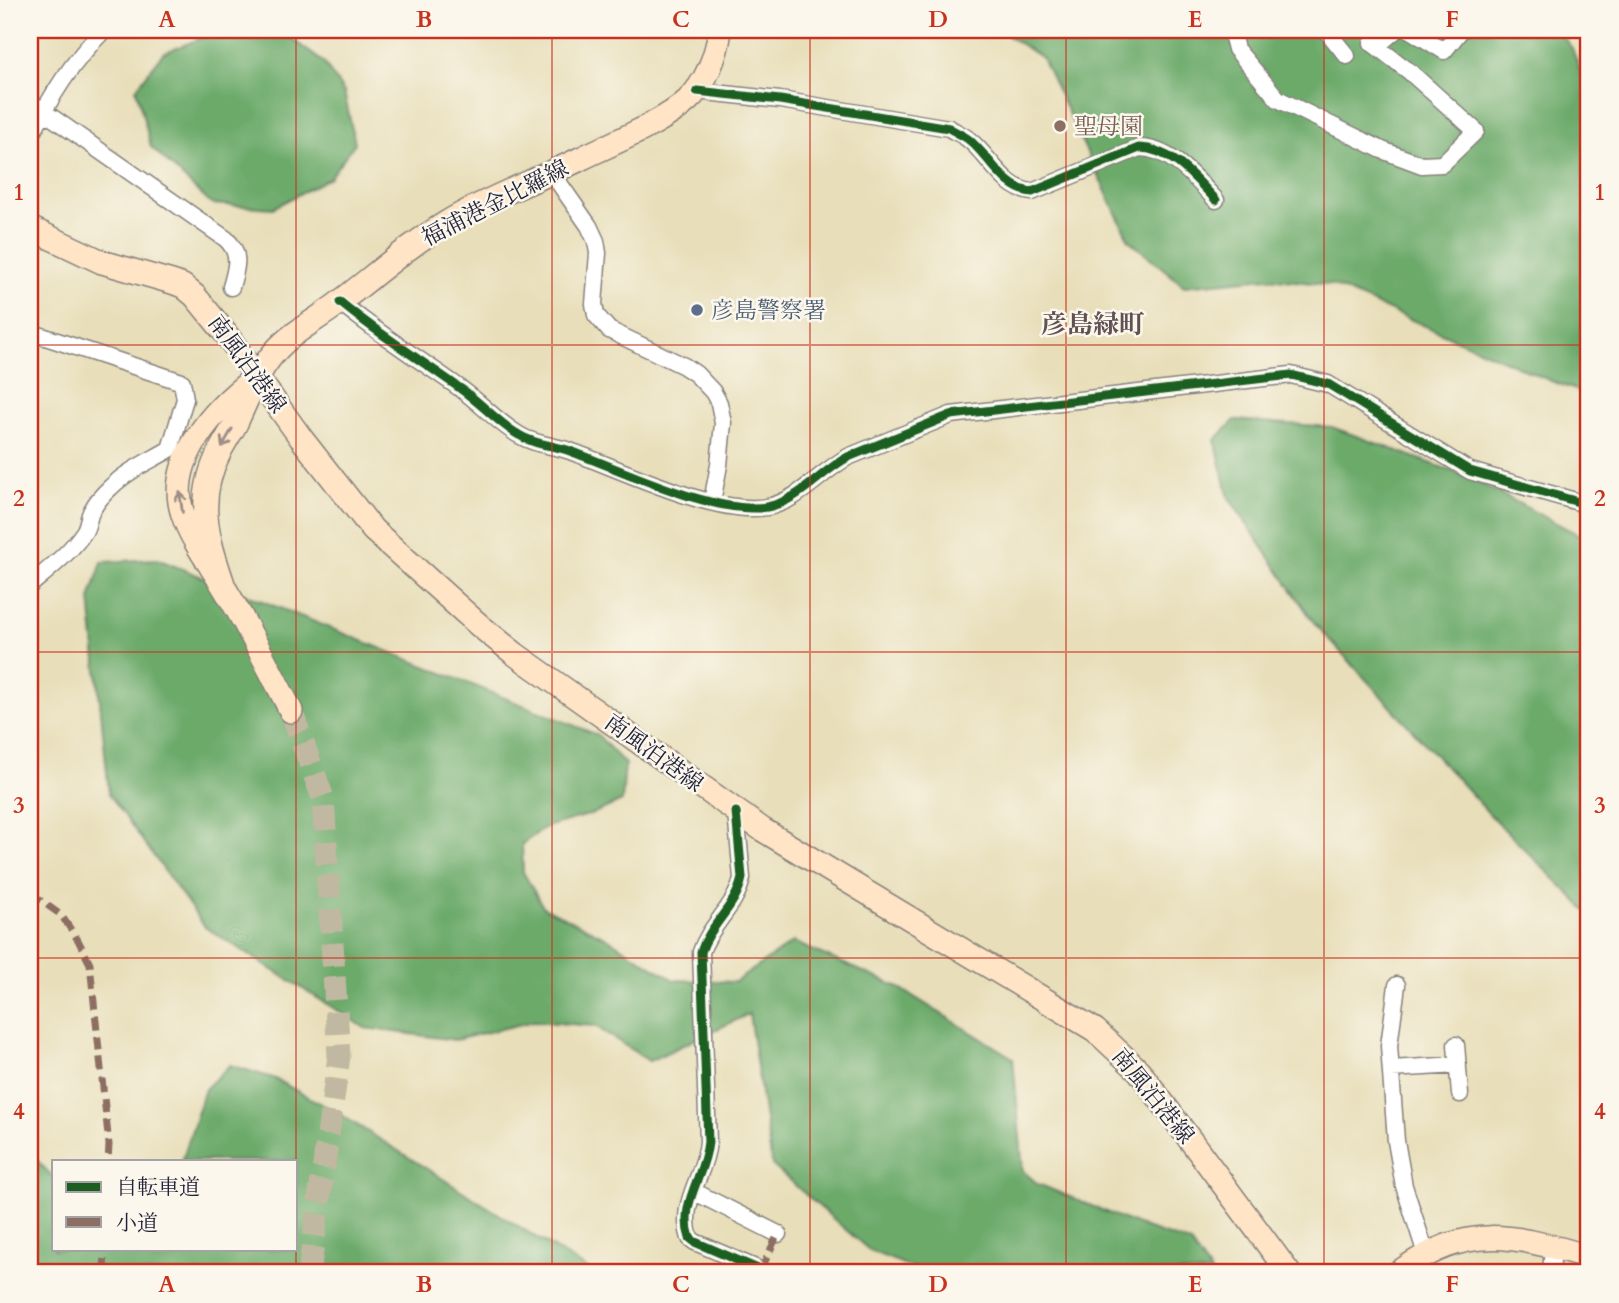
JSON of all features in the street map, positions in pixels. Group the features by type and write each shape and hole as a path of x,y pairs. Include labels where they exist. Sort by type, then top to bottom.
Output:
{"main road":[{"name":"福浦港金比羅線","path":"291,711 247,625 189,530 179,494 180,478 188,452 230,396 257,376 274,353 373,274 448,222 552,173 668,114 686,102 697,92 713,60 720,30"},
{"name":"南風泊港線","path":"30,228 102,262 183,286 206,308 301,439 361,516 387,544 515,653 736,812 1095,1030 1139,1071 1289,1273"},
{"path":"1398,1273 1426,1254 1454,1242 1475,1238 1517,1240 1589,1257"}],"street":[{"path":"30,137 36,106 104,30"},
{"path":"1231,30 1237,49 1278,99 1382,150 1422,165 1442,164 1476,131 1410,72 1375,45 1396,30"},
{"path":"1326,30 1347,56"},
{"path":"1410,30 1444,51 1461,30"},
{"path":"697,92 780,100 949,128 967,139 992,162 1010,184 1021,191 1032,192 1139,148 1148,148 1184,167 1216,200"},
{"path":"36,106 210,226 231,244 237,259 231,288"},
{"path":"552,173 596,240 596,315 609,330 696,374 719,402 723,423 712,502"},
{"path":"340,302 358,318 464,391 520,436 566,450 652,483 712,502 743,508 778,505 848,457 951,415 1291,375 1328,384 1470,471 1589,505"},
{"path":"30,332 182,382 185,399 170,449 126,474 113,485 100,498 91,512 85,530 76,542 30,585"},
{"path":"736,812 742,878 740,887 736,897 710,930 701,951 708,1142 706,1159 686,1209 686,1222 690,1238 766,1273"},
{"path":"1397,985 1389,1046 1396,1142 1402,1173 1426,1254"},
{"path":"1456,1045 1460,1094"},
{"path":"1391,1069 1458,1065"},
{"path":"693,1191 778,1234"},
{"path":"1551,1273 1553,1247"}],"green space":[{"path":"999,30 1557,30 1572,48 1589,96 1589,395 1332,285 1267,278 1184,286 1129,240 1042,58"},
{"path":"284,33 323,62 344,92 355,143 329,178 273,208 211,204 151,147 136,89 163,53 209,35"},
{"path":"1235,420 1332,427 1468,477 1589,540 1589,913 1495,820 1315,624 1229,498 1215,440"},
{"path":"157,559 598,735 625,764 622,801 592,814 546,827 522,844 523,872 543,907 605,937 674,980 735,982 793,942 896,986 1013,1058 1023,1171 1038,1184 1145,1228 1190,1243 1211,1273 926,1273 870,1251 772,1165 749,1014 649,1061 595,1026 534,1021 455,1040 365,1028 205,927 109,794 90,599 102,562"},
{"path":"230,1065 273,1078 338,1113 593,1273 30,1273 30,1153 52,1176 52,1250 298,1250 298,1160 182,1160 205,1089"}],"tunnel":[{"path":"291,711 323,798 339,1056 309,1273"}],"marked path":[{"path":"30,893 61,915 90,964 109,1145 108,1160"},
{"path":"761,1270 778,1234"},
{"path":"104,1273 105,1250"}],"cycle path":[{"path":"697,91 780,100 949,128 976,146 1013,185 1032,192 1139,148 1151,149 1182,166 1216,200"},
{"path":"340,302 525,438 570,451 668,489 721,505 746,508 779,504 848,457 951,415 1291,375 1328,384 1470,471 1589,505"},
{"path":"736,812 742,878 734,898 710,933 701,952 708,1142 687,1213 687,1226 690,1238 695,1242 767,1273"}],"place":[{"name":"聖母園","path":"1060,126"},
{"name":"彦島警察署","path":"697,310"}],"district":[{"name":"彦島緑町","path":"1093,324"}]}
